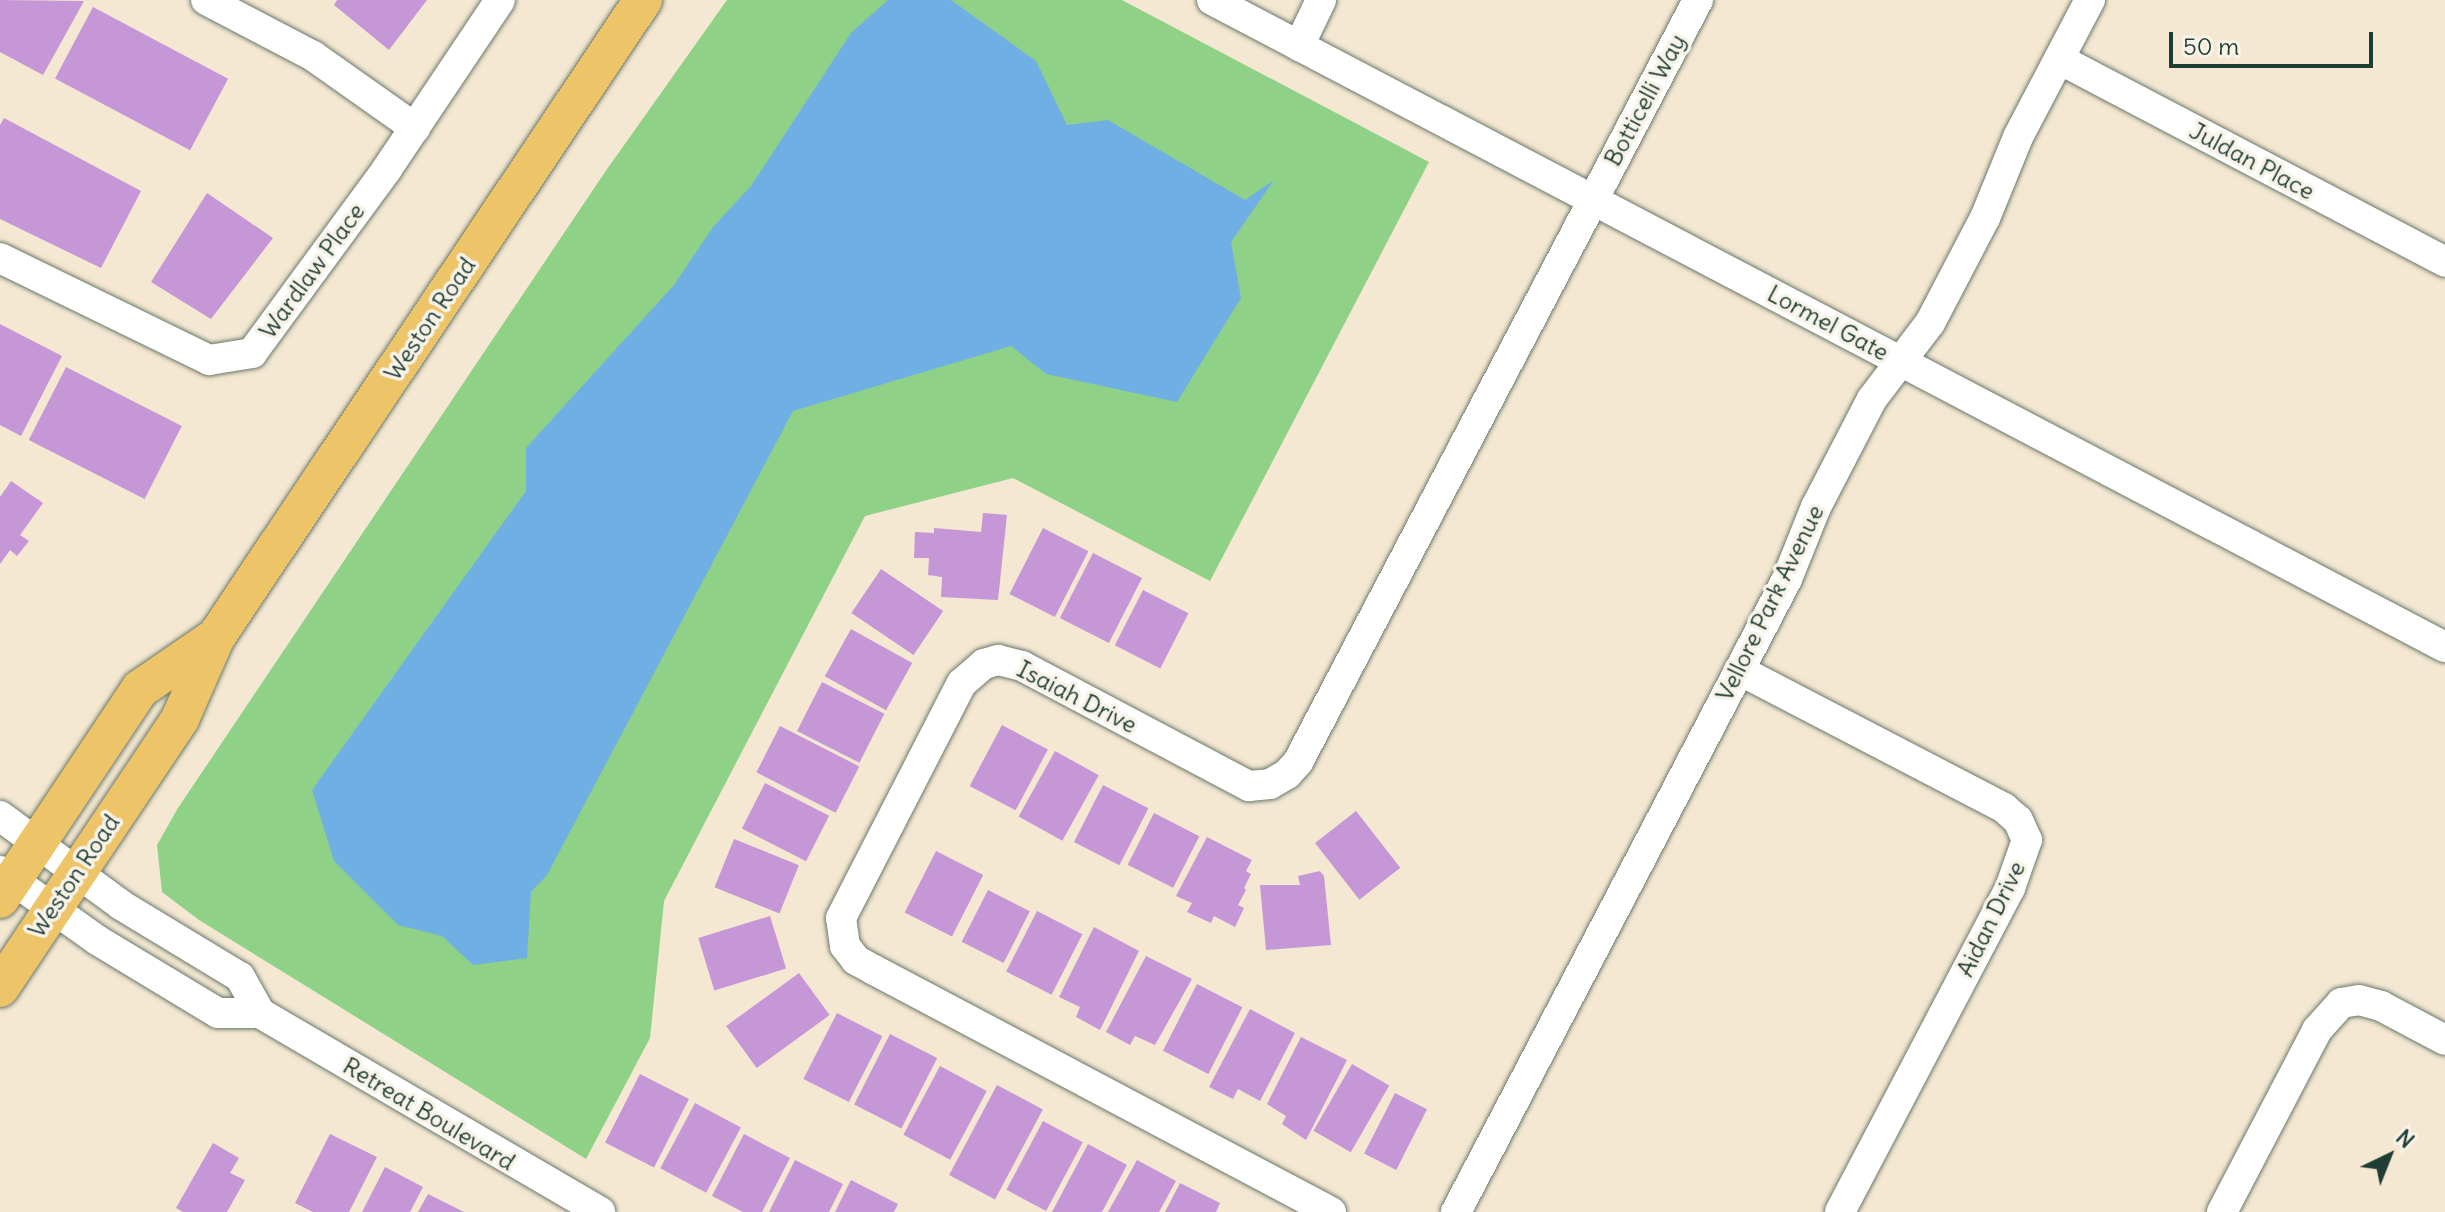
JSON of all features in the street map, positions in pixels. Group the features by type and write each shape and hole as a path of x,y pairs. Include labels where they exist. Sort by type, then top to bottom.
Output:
{"main road":[{"name":"Weston Road","path":"0,988 180,719 216,637 643,0"},
{"name":"Weston Road","path":"4,884 37,843 140,689 216,637"}],"street":[{"path":"206,0 313,56 415,128"},
{"name":"Wardlaw Place","path":"0,258 209,360 252,353 415,128 500,0"},
{"name":"Lormel Gate","path":"1212,0 2445,647"},
{"path":"1299,46 1321,0"},
{"name":"Botticelli Way","path":"1593,200 1698,0"},
{"name":"Vellore Park Avenue","path":"1456,1212 1739,670 1872,399 1930,323 1985,218 2018,137 2090,0"},
{"name":"Juldan Place","path":"2059,59 2445,262"},
{"name":"Isaiah Drive","path":"1331,1212 856,960 845,946 840,931 841,918 962,683 984,664 998,660 1022,666 1249,786 1270,784 1287,774 1298,762 1593,200"},
{"name":"Aidan Drive","path":"1739,670 2004,808 2018,820 2027,840 2010,888 1840,1212"},
{"path":"0,816 121,905 240,977 260,1013 218,1013 97,940 53,908 4,884"},
{"path":"2222,1212 2328,1013 2341,1003 2359,1000 2381,1006 2445,1040"},
{"name":"Retreat Boulevard","path":"260,1013 600,1212"}],"green space":[{"path":"727,0 1122,0 1429,162 1210,581 1013,478 865,516 664,901 650,1038 586,1159 199,920 162,892 157,845 178,808 605,172"}],"water":[{"path":"888,0 951,0 1036,61 1067,125 1108,120 1245,200 1274,180 1231,242 1241,298 1177,402 1046,374 1011,346 793,411 547,875 531,892 527,958 473,965 442,936 398,925 334,861 312,790 526,491 526,448 674,285 713,227 751,186 851,33"}],"building":[{"path":"0,0 84,1 43,75 0,52"},
{"path":"337,0 427,0 389,50 334,5"},
{"path":"93,7 228,79 190,150 55,79"},
{"path":"4,118 141,191 101,268 0,219 0,125"},
{"path":"207,193 273,238 211,319 151,282"},
{"path":"0,324 62,356 21,436 0,425"},
{"path":"66,367 182,426 145,499 29,440"},
{"path":"11,481 43,503 20,535 29,541 17,556 10,550 0,564 0,497"},
{"path":"983,513 1007,515 998,600 941,597 942,577 928,575 929,558 914,558 915,532 934,533 934,528 981,532"},
{"path":"1043,528 1088,551 1055,617 1009,594"},
{"path":"1093,553 1142,578 1109,643 1060,618"},
{"path":"881,569 943,611 914,655 851,613"},
{"path":"1143,590 1188,613 1160,668 1115,645"},
{"path":"851,629 912,663 886,710 825,676"},
{"path":"822,682 884,714 859,763 797,731"},
{"path":"1002,725 1048,749 1016,810 970,786"},
{"path":"780,726 859,766 836,813 756,772"},
{"path":"1055,751 1099,775 1062,841 1019,817"},
{"path":"765,783 829,816 806,861 742,828"},
{"path":"1103,785 1148,808 1119,865 1074,842"},
{"path":"1356,811 1400,868 1359,900 1315,843"},
{"path":"1154,813 1199,836 1173,888 1128,865"},
{"path":"1207,837 1252,860 1246,871 1251,874 1238,905 1244,908 1235,927 1214,916 1211,923 1187,912 1192,903 1176,896"},
{"path":"734,839 799,865 779,913 715,887"},
{"path":"936,851 983,875 952,937 905,912"},
{"path":"1320,871 1324,876 1331,945 1266,950 1260,885 1300,885 1298,876"},
{"path":"988,890 1030,911 1004,963 962,942"},
{"path":"1037,911 1082,934 1052,995 1006,972"},
{"path":"770,916 786,969 714,991 698,938"},
{"path":"1094,927 1139,951 1100,1030 1076,1017 1080,1007 1059,997"},
{"path":"1146,956 1192,979 1155,1045 1135,1036 1130,1045 1106,1032"},
{"path":"799,973 830,1015 757,1068 726,1026"},
{"path":"1197,984 1242,1007 1208,1074 1163,1051"},
{"path":"1250,1009 1295,1033 1260,1101 1238,1089 1233,1099 1209,1087"},
{"path":"837,1013 882,1036 849,1102 803,1079"},
{"path":"890,1034 937,1058 901,1128 854,1104"},
{"path":"1301,1037 1347,1060 1306,1140 1282,1124 1286,1116 1267,1104"},
{"path":"1352,1064 1389,1086 1351,1152 1314,1131"},
{"path":"940,1066 987,1091 950,1160 903,1135"},
{"path":"640,1074 689,1099 654,1168 605,1143"},
{"path":"997,1085 1043,1109 995,1199 949,1175"},
{"path":"1395,1093 1427,1109 1396,1170 1364,1154"},
{"path":"695,1103 741,1127 706,1193 660,1168"},
{"path":"1043,1121 1083,1142 1046,1211 1006,1190"},
{"path":"330,1134 377,1157 349,1212 313,1212 295,1203"},
{"path":"744,1134 790,1158 762,1212 743,1212 712,1196"},
{"path":"213,1143 239,1158 230,1173 245,1180 227,1212 183,1212 176,1208"},
{"path":"1088,1144 1127,1165 1102,1212 1052,1212"},
{"path":"795,1160 843,1184 829,1212 769,1212"},
{"path":"1137,1160 1176,1181 1159,1212 1108,1212"},
{"path":"385,1167 423,1187 410,1212 362,1212"},
{"path":"851,1180 898,1204 894,1212 835,1212"},
{"path":"1180,1183 1220,1203 1216,1212 1165,1212"},
{"path":"428,1194 464,1212 418,1212"}]}
